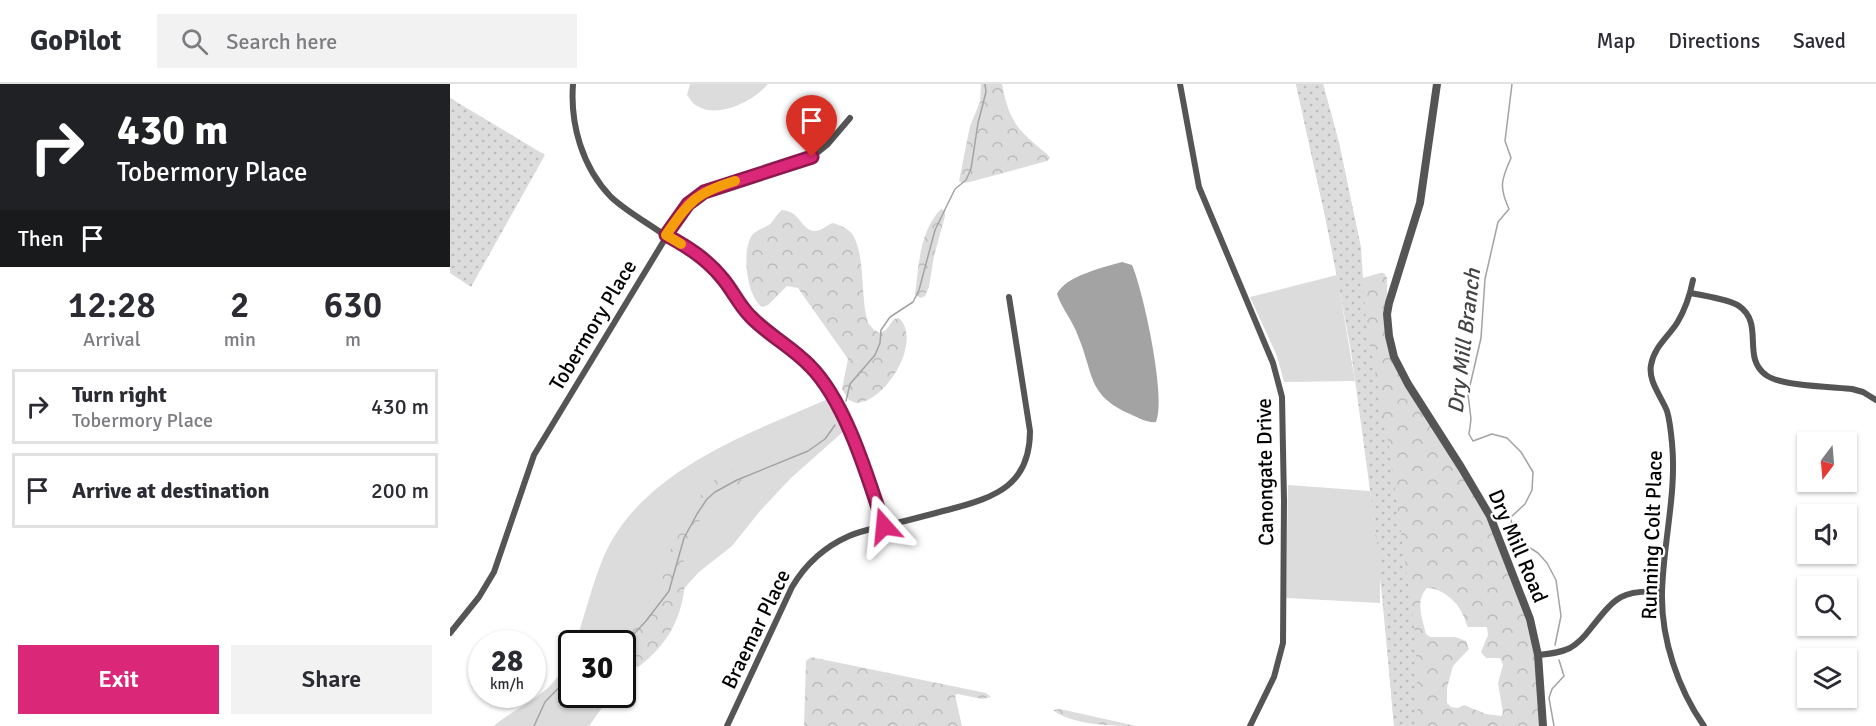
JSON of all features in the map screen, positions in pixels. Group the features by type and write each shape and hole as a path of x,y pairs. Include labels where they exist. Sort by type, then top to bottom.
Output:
{"street":[{"path":"573,84 574,125 582,152 595,177 613,198 707,262 750,316 805,361 824,383 859,452 884,526"},
{"name":"Canongate Drive","path":"1180,84 1199,187 1273,363 1282,397 1284,634 1277,669 1250,726"},
{"name":"Dry Mill Road","path":"1437,84 1420,203 1389,303 1387,314 1389,336 1394,357 1408,384 1490,516 1530,619 1538,655 1543,726"},
{"name":"Tobermory Place","path":"450,633 494,572 534,455 666,235 688,204 704,192 812,157 827,145 850,118"},
{"name":"Running Colt Place","path":"1693,280 1691,293 1677,322 1654,352 1651,378 1667,412 1674,462 1662,592 1664,628 1672,659 1688,699 1704,726"},
{"path":"1691,293 1737,304 1746,312 1752,322 1754,360 1766,376 1778,381 1852,389 1863,392 1876,400"},
{"name":"Braemar Place","path":"727,726 788,595 801,573 819,554 835,543 859,532 985,500 1009,485 1022,470 1029,451 1030,431 1010,297"},
{"path":"1538,655 1562,652 1575,645 1619,598 1634,591 1662,592"}],"green space":[{"path":"690,84 768,84 745,102 715,110 693,103 687,95"},
{"path":"981,84 1002,84 1008,108 1016,124 1047,154 1050,158 1047,161 970,182 959,181 970,126 980,102"},
{"path":"1296,84 1323,84 1339,143 1361,248 1356,280 1380,273 1384,273 1387,278 1387,314 1394,357 1490,516 1530,619 1543,726 1394,726 1376,538 1351,351","holes":["1427,588 1443,592 1456,604 1468,627 1487,627 1488,635 1481,652 1486,658 1500,658 1503,665 1498,683 1503,713 1501,716 1486,714 1464,705 1458,708 1451,707 1447,703 1447,688 1453,666 1469,649 1466,641 1455,637 1430,637 1426,634 1420,604 1423,593"]},
{"path":"1296,84 1323,84 1339,143 1361,248 1366,323 1389,446 1416,641 1418,726 1394,726 1380,564 1351,350"},
{"path":"450,98 545,155 471,287 450,273"},
{"path":"941,209 945,211 945,216 934,256 929,287 925,296 921,298 915,295 921,249 928,228"},
{"path":"782,210 794,214 809,230 820,230 833,223 851,233 860,255 868,323 880,333 886,330 894,319 899,318 905,328 907,341 898,369 879,393 867,400 856,403 849,400 842,389 848,359 798,288 787,286 763,307 753,294 749,284 746,261 749,241 753,234 770,224"},
{"path":"1337,275 1355,381 1284,382 1277,356 1250,297"},
{"path":"828,399 845,430 791,478 732,546 699,572 677,596 636,664 636,630 579,630 604,556 621,526 644,500 670,478 700,458 765,426"},
{"path":"733,470 740,473 742,479 739,488 718,494 711,500 687,547 684,561 684,594 672,630 657,650 638,667 636,666 636,630 626,630 651,614 659,605 663,595 663,570 668,555 698,499 713,481"},
{"path":"1288,485 1370,491 1380,564 1380,603 1286,598"},
{"path":"811,657 986,693 991,697 982,699 955,695 962,726 804,726 806,661"},
{"path":"558,676 558,708 602,708 589,726 494,726 519,708 546,708 546,690"},
{"path":"1060,709 1136,726 1081,722 1053,710"}],"shaded area":[{"path":"1122,262 1132,265 1147,320 1158,391 1159,410 1156,422 1143,420 1116,407 1099,391 1076,331 1057,294 1068,282 1077,277"}],"waterway":[{"path":"846,401 850,384 875,355 880,343 881,330 890,317 913,302 919,290 935,230 955,189 966,180 971,169 978,123 986,92 985,84"},
{"name":"Dry Mill Branch","path":"1512,84 1505,141 1511,158 1502,184 1509,209 1498,222 1485,279 1481,338 1468,394 1471,419 1469,434 1473,441 1492,434 1507,438 1521,452 1533,472 1532,490 1525,504 1511,517 1512,531 1519,541 1538,553 1547,563 1556,580 1561,616 1555,645"},
{"path":"636,632 669,591 684,538 707,499 737,480 808,451 825,439 835,425"},
{"name":"Dry Mill Branch","path":"1554,726 1549,698 1552,689 1564,676 1559,660"},
{"path":"534,726 545,702 558,689"}],"slow traffic":[{"path":"681,244 666,235 682,211 704,192 735,181"}],"route":[{"path":"812,157 704,192 688,204 666,235 691,249 716,270 750,316 805,361 824,383 859,452 884,526"}]}
